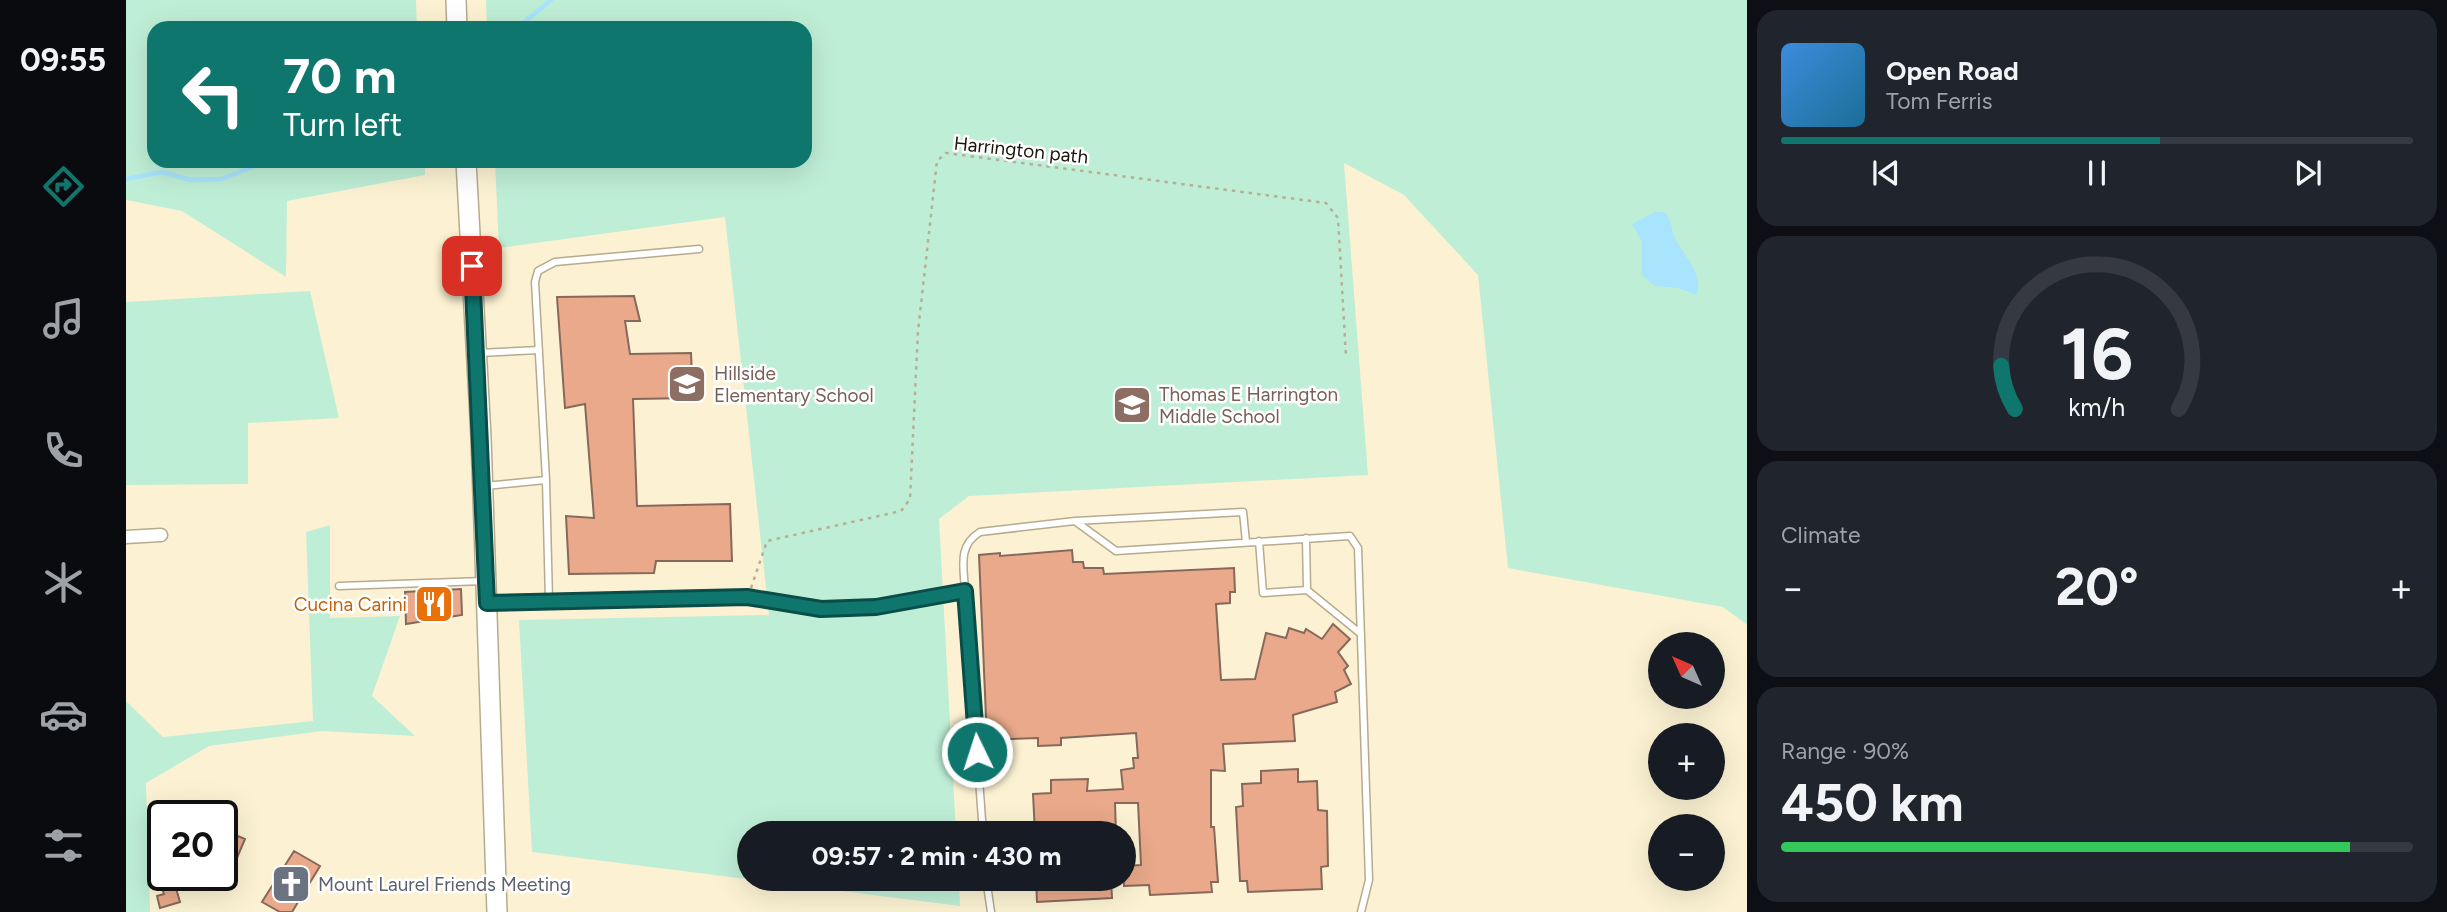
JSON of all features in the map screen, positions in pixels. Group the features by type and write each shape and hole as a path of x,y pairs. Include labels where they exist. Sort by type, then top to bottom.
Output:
{"main road":[{"path":"456,0 457,21"},
{"path":"466,168 483,486 488,708 497,912"}],"street":[{"path":"126,537 161,535"}],"lane":[{"path":"549,601 547,480 535,282 538,271 555,262 699,249"},
{"path":"477,354 539,350"},
{"path":"483,486 547,480"},
{"path":"982,821 963,549 970,538 980,532 1076,522 1243,512 1246,542"},
{"path":"1076,522 1116,551 1343,535 1354,541 1358,548 1369,880 1361,912"},
{"path":"1306,538 1307,590"},
{"path":"1259,541 1263,593 1307,590 1361,634"},
{"path":"340,586 486,580"},
{"path":"487,603 747,597 821,609 876,607 965,591"},
{"path":"988,891 991,912"}],"path":[{"name":"Harrington path","path":"747,597 767,541 901,512 910,499 918,331 937,161 946,153 1326,203 1338,218 1346,357"}],"green space":[{"path":"126,0 416,0 417,21 147,21 147,168 425,168 425,175 287,201 286,277 182,211 126,200"},
{"path":"486,0 1747,0 1747,625 1723,607 1508,568 1478,275 1404,195 1344,163 1368,475 969,496 939,519 955,821 737,821 737,878 532,852 519,620 769,615 725,217 499,248 495,168 812,168 812,21 487,21"},
{"path":"310,291 339,418 248,423 248,484 126,485 126,302"},
{"path":"330,525 330,618 400,616 372,696 415,736 322,731 209,746 146,783 147,891 149,891 150,912 126,912 126,701 163,737 313,721 306,532"},
{"path":"841,891 959,891 960,906"}],"water":[{"path":"1655,212 1664,212 1669,218 1675,238 1695,272 1697,295 1678,288 1655,286 1642,275 1642,242 1632,224"}],"building":[{"path":"634,296 640,321 625,321 630,354 691,353 693,398 633,399 637,506 730,504 732,561 656,561 654,573 569,574 566,516 594,518 585,404 565,408 557,297"},
{"path":"1072,550 1073,562 1083,562 1084,568 1103,568 1104,574 1234,568 1235,592 1230,592 1230,603 1216,604 1221,680 1255,679 1266,633 1286,638 1289,628 1304,633 1306,629 1322,639 1333,624 1350,639 1338,652 1348,666 1344,670 1351,684 1335,692 1337,702 1293,715 1295,741 1223,744 1225,771 1211,770 1211,827 1214,827 1218,882 1211,882 1212,892 1150,895 1149,885 1136,886 1136,865 1141,865 1138,803 1115,803 1116,821 1034,821 1033,794 1051,793 1051,780 1088,779 1087,791 1123,789 1121,770 1134,768 1133,758 1138,758 1136,733 1061,738 1061,745 1038,746 1038,738 987,740 979,555 1000,553 1000,556"},
{"name":"Cucina Carini","path":"461,589 462,615 406,624 405,592"},
{"path":"1298,769 1298,782 1317,781 1318,810 1327,811 1328,866 1321,867 1322,889 1248,892 1247,881 1240,881 1236,807 1243,806 1242,784 1261,783 1261,771"},
{"path":"238,836 245,839 238,856"},
{"name":"Mount Laurel Friends Meeting","path":"294,851 320,866 292,912 280,912 262,902"},
{"path":"163,891 177,891 180,902 160,908 157,896 164,894"},
{"path":"1037,891 1112,891 1112,898 1037,902"}],"waterway":[{"path":"526,21 551,0"},
{"path":"126,179 162,172 190,180 222,179 250,168"}],"place":[{"name":"Hillside Elementary School","path":"687,384"},
{"name":"Thomas E Harrington Middle School","path":"1132,405"},
{"name":"Cucina Carini","path":"434,604"},
{"name":"Mount Laurel Friends Meeting","path":"291,884"}],"route":[{"path":"472,266 487,603 747,597 821,609 876,607 965,591 977,752"}]}
